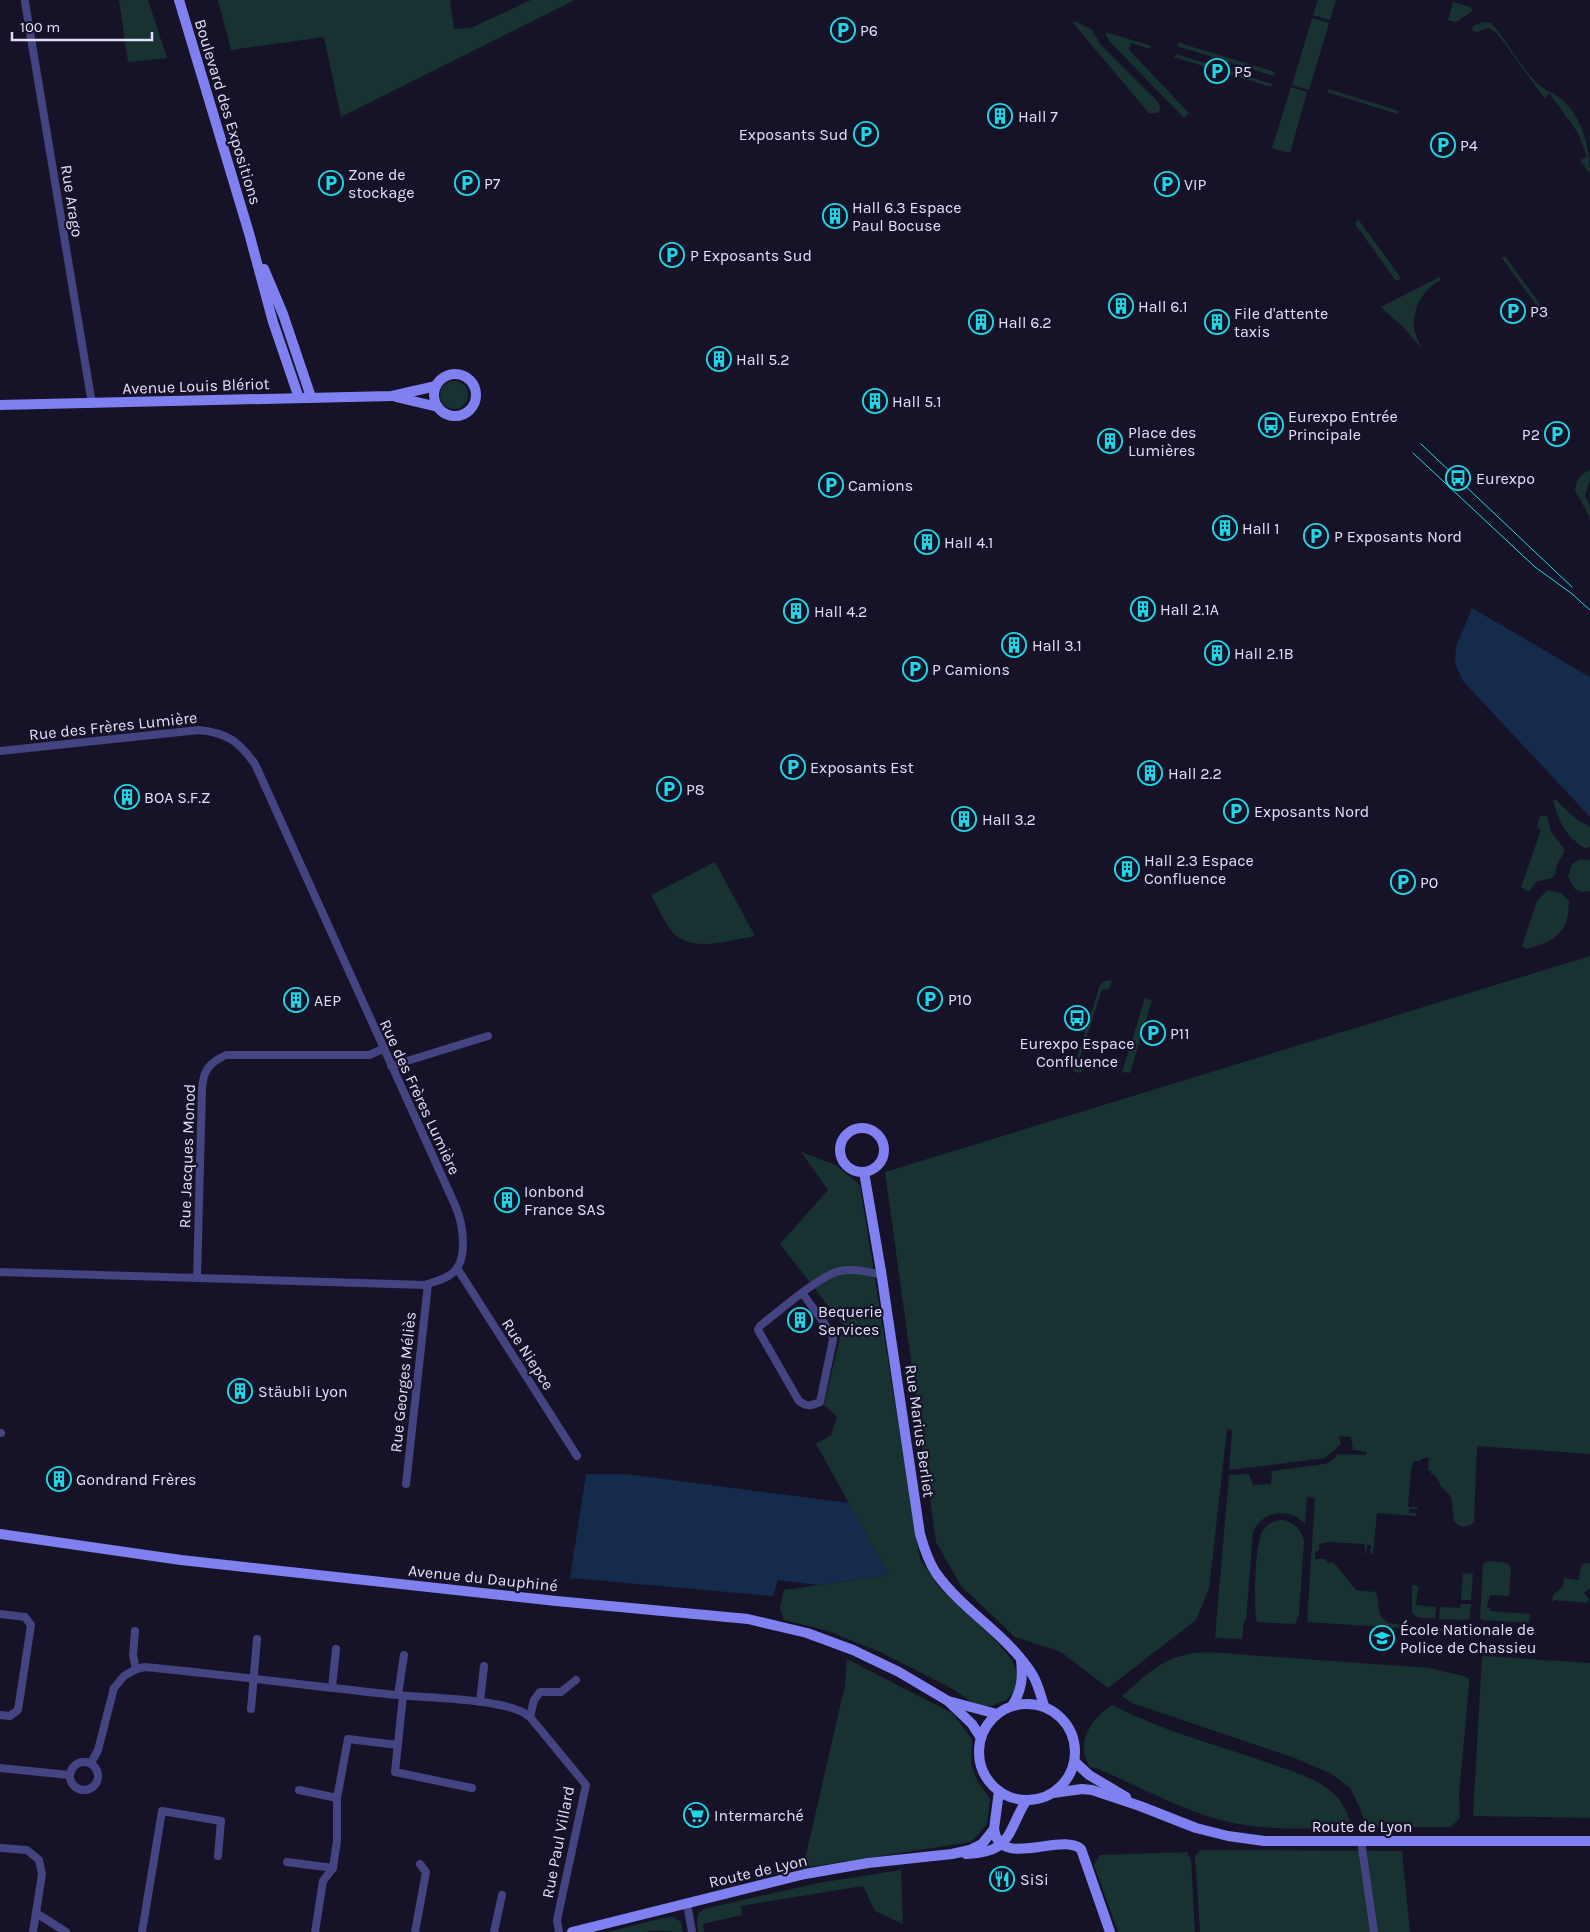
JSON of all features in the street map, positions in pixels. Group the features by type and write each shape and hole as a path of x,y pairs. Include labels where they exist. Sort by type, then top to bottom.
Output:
{"street":[{"name":"Boulevard des Expositions","path":"179,0 249,233 273,322 299,398"},
{"name":"Rue Arago","path":"25,2 92,404"},
{"name":"Boulevard des Expositions","path":"249,233 283,314 311,398"},
{"path":"455,374 466,378 474,386 476,397 472,406 463,414 451,416 441,411 438,407 434,393 436,386 444,378 455,374"},
{"name":"Avenue Louis Blériot","path":"0,406 392,396 436,386"},
{"name":"Avenue Louis Blériot","path":"392,396 438,407"},
{"name":"Rue des Frères Lumière","path":"0,751 199,730 217,732 234,740 243,748 255,764 460,1216 463,1243 457,1268"},
{"path":"391,1066 488,1036"},
{"name":"Rue Jacques Monod","path":"197,1278 202,1077 205,1071 217,1059 226,1055 369,1054 383,1049"},
{"path":"860,1128 873,1131 879,1136 884,1148 884,1154 877,1166 864,1172 848,1167 840,1151 841,1144 848,1133 860,1128"},
{"name":"Rue Marius Berliet","path":"864,1172 882,1275 920,1534 927,1556 950,1591 1021,1659 1033,1675 1044,1706"},
{"path":"0,1272 428,1284 451,1274 457,1268"},
{"name":"Rue Niepce","path":"457,1268 577,1456"},
{"path":"803,1294 832,1334 833,1340 823,1393 820,1402 812,1406 805,1406 800,1401 758,1330 760,1326 803,1294 830,1274 841,1270 853,1270 882,1275"},
{"name":"Rue Georges Méliès","path":"406,1484 428,1284"},
{"name":"Avenue du Dauphiné","path":"0,1534 181,1560 556,1602 748,1619 807,1633 853,1650 899,1672 948,1701 972,1724 981,1738"},
{"path":"0,1614 25,1617 31,1625 18,1710 10,1716 0,1715"},
{"path":"90,1763 98,1750 114,1688 124,1676 136,1669 133,1655 135,1631"},
{"path":"251,1709 257,1639"},
{"path":"332,1688 336,1649"},
{"path":"404,1655 395,1772 472,1788"},
{"path":"1012,1706 1022,1688 1021,1659"},
{"path":"480,1702 484,1666"},
{"name":"Rue Paul Villard","path":"136,1669 145,1667 177,1670 400,1696 480,1702 522,1710 530,1717 586,1785 557,1920 559,1932"},
{"path":"530,1717 534,1700 540,1692 562,1692 576,1680"},
{"name":"Avenue du Dauphiné","path":"948,1701 997,1714"},
{"path":"1023,1703 1044,1706 1062,1717 1074,1737 1076,1749 1075,1762 1071,1774 1063,1785 1053,1793 1040,1799 1026,1801 1012,1798 999,1791 988,1781 981,1767 978,1753 981,1738 987,1725 997,1714 1012,1706 1023,1703"},
{"path":"315,1932 323,1881 333,1868 337,1841 337,1798 348,1739 398,1745"},
{"path":"81,1761 90,1763 97,1770 98,1776 96,1783 86,1790 74,1786 70,1781 69,1775 75,1764 81,1761"},
{"name":"Route de Lyon","path":"1075,1762 1089,1775 1140,1806"},
{"path":"0,1768 69,1775"},
{"name":"Route de Lyon","path":"1053,1793 1082,1789 1092,1790 1196,1828 1228,1836 1264,1841 1590,1841"},
{"path":"299,1790 337,1798"},
{"path":"999,1791 994,1829 995,1835 1002,1845 1014,1849 1072,1845 1081,1849 1110,1932"},
{"path":"1002,1845 1026,1801"},
{"path":"142,1932 162,1811 221,1820 218,1856"},
{"name":"Route de Lyon","path":"955,1854 982,1844 994,1829"},
{"path":"1012,1829 1013,1837 1017,1842 1029,1847"},
{"path":"1361,1841 1374,1932"},
{"name":"Route de Lyon","path":"572,1932 805,1874 868,1864 988,1852 1002,1845"},
{"path":"0,1848 26,1850 39,1860 42,1874 33,1932"},
{"path":"287,1862 333,1868"},
{"path":"415,1932 426,1872 420,1864"},
{"path":"494,1932 502,1895"},
{"path":"687,1903 692,1932"},
{"path":"36,1912 66,1932"}],"green space":[{"path":"119,0 148,0 167,58 128,62"},
{"path":"218,0 450,0 454,29 471,28 531,0 575,0 341,117 324,37 231,50"},
{"path":"1318,0 1336,0 1330,20 1313,15"},
{"path":"1453,2 1470,7 1473,11 1456,22 1448,20"},
{"path":"1312,18 1329,23 1309,90 1292,85"},
{"path":"1074,21 1091,29 1101,45 1159,103 1160,109 1158,113 1149,113 1073,23"},
{"path":"1482,22 1491,23 1531,77 1542,87 1560,98 1574,113 1586,143 1590,174 1580,160 1587,157 1578,133 1550,94 1544,98 1497,33 1488,28 1477,32 1472,31 1473,26"},
{"path":"1106,32 1151,46 1150,49 1131,43 1129,50 1189,113 1184,118 1112,44 1106,36"},
{"path":"1179,42 1275,72 1274,76 1177,46"},
{"path":"1176,54 1272,84 1271,87 1174,57"},
{"path":"1291,87 1307,92 1290,153 1272,148"},
{"path":"1329,89 1399,111 1397,114 1327,92"},
{"path":"1358,219 1401,278 1396,281 1355,224"},
{"path":"1505,256 1550,318 1547,320 1502,258"},
{"path":"1439,277 1441,280 1429,289 1420,300 1415,314 1414,329 1420,347 1403,327 1381,307"},
{"path":"454,381 464,385 468,395 464,405 454,409 444,405 440,395 444,385"},
{"path":"1590,470 1590,479 1585,496 1590,505 1590,518 1575,490 1576,483 1580,477"},
{"path":"1556,800 1576,819 1590,827 1590,847 1585,848 1568,834 1553,801"},
{"path":"1540,816 1547,816 1551,832 1565,850 1557,865 1555,875 1552,878 1536,882 1529,892 1521,887 1541,830 1537,828"},
{"path":"1581,859 1590,860 1590,891 1582,892 1575,889 1568,877 1572,864"},
{"path":"715,862 755,936 710,944 687,942 670,929 651,895"},
{"path":"1548,890 1561,893 1569,901 1566,921 1563,928 1552,939 1526,949 1522,946 1537,901"},
{"path":"1590,956 1590,1454 1477,1446 1474,1522 1464,1527 1454,1521 1451,1497 1441,1486 1434,1474 1431,1474 1431,1471 1428,1470 1429,1458 1414,1461 1411,1470 1408,1507 1417,1507 1417,1509 1409,1509 1409,1513 1416,1513 1416,1516 1377,1513 1373,1554 1370,1554 1371,1545 1367,1545 1365,1554 1365,1544 1328,1542 1319,1544 1319,1550 1315,1552 1315,1559 1326,1559 1327,1562 1334,1563 1356,1590 1375,1592 1379,1612 1388,1623 1462,1630 1463,1635 1458,1637 1458,1632 1307,1622 1315,1498 1307,1497 1305,1524 1292,1515 1277,1513 1264,1519 1253,1531 1246,1621 1244,1621 1242,1639 1215,1638 1229,1475 1249,1474 1253,1485 1271,1484 1272,1471 1325,1464 1338,1454 1366,1455 1367,1452 1353,1450 1351,1437 1339,1436 1341,1444 1325,1458 1229,1470 1232,1430 1227,1429 1209,1589 1196,1620 1108,1688 1061,1652 1015,1637 961,1586 936,1542 885,1172"},
{"path":"1112,980 1109,990 1102,989 1077,1067 1084,1069 1080,1073 1073,1071 1100,985 1105,981"},
{"path":"1145,998 1152,1000 1130,1073 1122,1072"},
{"path":"801,1152 836,1165 860,1185 920,1559 938,1586 998,1643 1012,1660 1018,1675 1017,1689 1006,1700 991,1706 974,1704 953,1689 880,1652 828,1631 784,1620 780,1608 784,1590 889,1575 816,1444 831,1435 837,1417 824,1405 843,1325 780,1244 828,1190"},
{"path":"1283,1520 1290,1522 1296,1527 1304,1540 1299,1614 1295,1624 1257,1622 1255,1575 1260,1537 1263,1530 1269,1524 1274,1521"},
{"path":"1488,1561 1507,1563 1511,1568 1509,1596 1490,1595 1487,1608 1490,1608 1490,1611 1530,1614 1529,1623 1482,1620 1480,1618 1483,1564"},
{"path":"1590,1563 1590,1588 1584,1593 1589,1598 1588,1603 1555,1600 1552,1602 1553,1595 1563,1587 1564,1578 1579,1580 1581,1566"},
{"path":"1463,1573 1473,1574 1471,1600 1461,1600"},
{"path":"1412,1585 1418,1586 1416,1605 1436,1607 1435,1619 1417,1617 1412,1613"},
{"path":"1461,1604 1471,1604 1469,1619 1439,1619 1440,1607 1460,1608"},
{"path":"1208,1652 1429,1668 1464,1676 1469,1679 1459,1794 1460,1818 1451,1827 1366,1827 1360,1808 1350,1788 1330,1773 1292,1757 1132,1703 1122,1696 1160,1665 1181,1656"},
{"path":"1482,1656 1590,1663 1590,1818 1473,1816"},
{"path":"847,1659 952,1713 972,1739 971,1764 978,1782 990,1799 987,1824 971,1842 803,1868 845,1685"},
{"path":"1113,1705 1169,1730 1283,1768 1317,1782 1339,1799 1347,1813 1352,1828 1277,1828 1248,1826 1216,1819 1090,1767 1084,1749 1085,1740 1092,1723"},
{"path":"1201,1850 1402,1851 1410,1932 1200,1932 1195,1856"},
{"path":"1187,1852 1191,1860 1195,1932 1118,1932 1094,1865 1100,1855"},
{"path":"901,1870 903,1924 875,1911 863,1886 741,1906 742,1915 703,1924 704,1932 698,1932 698,1914 704,1909 818,1883"},
{"path":"673,1917 681,1922 683,1932 607,1932 663,1918"}],"water":[{"path":"1472,608 1590,677 1590,817 1463,681 1455,664 1456,647"},
{"path":"586,1474 625,1474 849,1503 889,1575 818,1585 778,1580 773,1596 570,1578"}],"tram line":[{"path":"1421,444 1572,587"},
{"path":"1413,453 1535,567 1571,593 1590,610"}],"place":[{"name":"P6","path":"843,30"},
{"name":"P5","path":"1217,71"},
{"name":"Hall 7","path":"1000,116"},
{"name":"Exposants Sud","path":"866,134"},
{"name":"P4","path":"1443,145"},
{"name":"Zone de stockage","path":"331,183"},
{"name":"P7","path":"467,183"},
{"name":"VIP","path":"1167,184"},
{"name":"Hall 6.3 Espace Paul Bocuse","path":"835,216"},
{"name":"P Exposants Sud","path":"672,255"},
{"name":"Hall 6.1","path":"1121,306"},
{"name":"P3","path":"1513,311"},
{"name":"Hall 6.2","path":"981,322"},
{"name":"File d'attente taxis","path":"1217,322"},
{"name":"Hall 5.2","path":"719,359"},
{"name":"Hall 5.1","path":"875,401"},
{"name":"Eurexpo Entrée Principale","path":"1271,425"},
{"name":"P2","path":"1557,434"},
{"name":"Place des Lumières","path":"1110,441"},
{"name":"Eurexpo","path":"1458,478"},
{"name":"Camions","path":"831,485"},
{"name":"Hall 1","path":"1225,528"},
{"name":"P Exposants Nord","path":"1316,536"},
{"name":"Hall 4.1","path":"927,542"},
{"name":"Hall 2.1A","path":"1143,609"},
{"name":"Hall 4.2","path":"796,611"},
{"name":"Hall 3.1","path":"1014,645"},
{"name":"Hall 2.1B","path":"1217,653"},
{"name":"P Camions","path":"915,669"},
{"name":"Exposants Est","path":"793,767"},
{"name":"Hall 2.2","path":"1150,773"},
{"name":"P8","path":"669,789"},
{"name":"BOA S.F.Z","path":"127,797"},
{"name":"Exposants Nord","path":"1236,811"},
{"name":"Hall 3.2","path":"964,819"},
{"name":"Hall 2.3 Espace Confluence","path":"1127,869"},
{"name":"P0","path":"1403,882"},
{"name":"P10","path":"930,999"},
{"name":"AEP","path":"296,1000"},
{"name":"Eurexpo Espace Confluence","path":"1077,1018"},
{"name":"P11","path":"1153,1033"},
{"name":"Ionbond France SAS","path":"507,1200"},
{"name":"Bequerie Services","path":"800,1320"},
{"name":"Stäubli Lyon","path":"240,1391"},
{"name":"Gondrand Frères","path":"59,1479"},
{"name":"École Nationale de Police de Chassieu","path":"1382,1638"},
{"name":"Intermarché","path":"696,1815"},
{"name":"SiSi","path":"1002,1879"}]}
